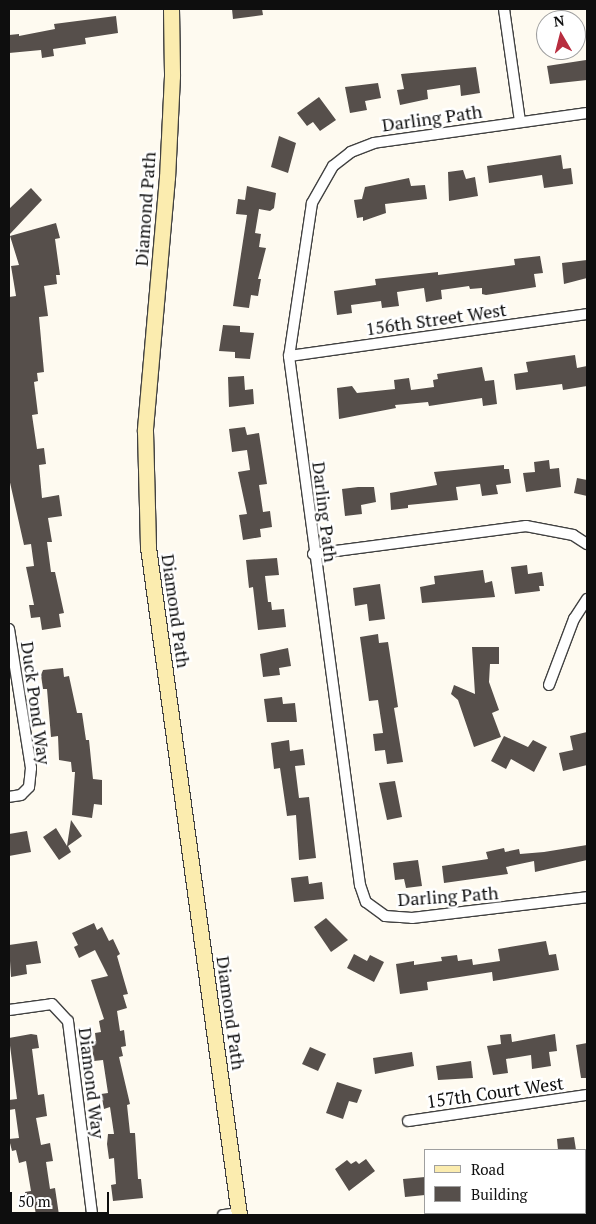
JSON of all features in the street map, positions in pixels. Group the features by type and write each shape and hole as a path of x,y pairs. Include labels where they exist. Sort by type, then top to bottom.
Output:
{"street":[{"name":"Diamond Path","path":"171,9 172,76 166,177 145,431 148,547 239,1214"},
{"path":"504,9 520,122"},
{"name":"Darling Path","path":"587,113 374,144 351,152 333,166 312,203 289,356 313,554 360,886 366,902 385,916 412,918 475,913 587,897"},
{"name":"156th Street West","path":"289,356 587,314"},
{"path":"313,554 526,526 573,535 587,544"},
{"path":"549,685 574,619 587,600"},
{"name":"Duck Pond Way","path":"9,629 31,768 29,787 21,795 9,797"},
{"name":"Diamond Way","path":"9,1010 52,1004 68,1021 92,1215"},
{"name":"157th Court West","path":"408,1121 587,1095"},
{"path":"223,1215 239,1214"}],"building":[{"path":"232,9 262,9 263,15 233,19"},
{"path":"116,16 118,33 85,38 86,44 53,49 54,56 42,58 41,50 9,53 9,35 19,34 19,36 55,29 54,24"},
{"path":"586,60 587,80 550,84 547,66"},
{"path":"476,67 480,93 461,96 460,85 427,90 428,99 400,105 397,90 404,89 401,74"},
{"path":"378,83 381,98 365,101 367,110 350,113 345,87"},
{"path":"319,97 336,120 320,131 313,122 307,126 297,113"},
{"path":"279,136 296,143 288,173 271,167"},
{"path":"561,155 563,169 571,168 573,184 544,188 542,175 489,183 487,166"},
{"path":"463,170 466,179 475,177 478,196 449,201 448,172"},
{"path":"409,178 411,186 425,185 427,199 385,204 386,213 363,221 363,217 357,218 354,200 362,199 365,187"},
{"path":"247,186 276,193 274,208 270,211 259,209 255,233 261,234 259,247 266,248 258,279 261,279 258,296 251,295 249,308 233,306 247,215 236,214 238,199 245,200"},
{"path":"31,188 42,200 9,235 9,209"},
{"path":"56,223 60,238 55,239 60,275 56,275 57,284 44,286 48,316 39,317 44,372 37,373 38,381 34,382 38,414 32,415 37,449 44,448 46,464 39,465 42,498 59,495 62,516 48,518 52,542 47,542 51,572 55,572 64,613 59,614 61,627 42,630 40,617 31,618 29,605 34,605 26,567 34,566 31,544 24,545 9,478 9,297 16,296 11,266 19,265 10,236"},
{"path":"540,256 543,273 534,274 536,287 486,295 482,294 482,288 470,289 469,286 441,290 442,299 426,302 424,288 397,292 399,306 382,308 381,301 351,305 352,313 337,315 334,291 376,285 375,279 438,272 438,275 515,265 514,259"},
{"path":"587,260 587,278 564,284 562,263"},
{"path":"223,325 240,326 240,332 254,333 250,359 235,358 235,352 219,351"},
{"path":"575,355 577,368 587,366 587,386 563,390 562,384 516,390 514,374 528,372 526,362"},
{"path":"482,367 485,381 494,380 497,404 483,406 482,398 429,406 428,402 395,405 396,408 339,419 337,388 352,386 357,393 395,389 394,380 409,378 411,390 434,387 433,380 438,379 437,374"},
{"path":"244,376 245,390 253,389 254,404 229,407 228,377"},
{"path":"245,427 247,435 259,433 267,484 259,485 263,512 270,511 272,527 260,529 261,537 243,540 239,515 247,514 238,472 250,470 247,450 232,452 229,429"},
{"path":"549,460 550,469 559,468 561,487 526,492 523,473 535,472 534,462"},
{"path":"504,465 504,469 509,469 511,483 496,485 498,494 482,496 480,484 456,487 458,500 408,505 408,508 391,510 390,493 437,485 434,472"},
{"path":"577,478 587,480 587,496 574,493"},
{"path":"374,487 376,502 361,505 362,514 345,516 342,489"},
{"path":"277,558 279,575 265,576 268,602 271,602 272,610 284,609 286,627 258,630 253,587 249,588 246,560"},
{"path":"527,565 528,574 542,572 544,586 539,586 540,591 515,594 511,567"},
{"path":"483,570 485,583 492,581 495,597 422,603 420,587 435,584 434,576"},
{"path":"380,584 385,619 369,621 367,604 355,606 353,588"},
{"path":"378,634 379,643 388,642 398,707 394,708 403,762 387,764 385,750 375,751 373,734 383,733 378,700 369,701 360,637"},
{"path":"472,647 499,647 499,664 490,664 489,682 499,710 492,713 501,737 474,747 458,700 451,694 454,685 475,694"},
{"path":"288,648 291,666 279,668 280,675 263,677 260,654"},
{"path":"63,668 64,677 69,676 77,713 82,713 86,740 89,740 93,779 102,780 102,805 94,804 92,818 72,815 75,772 72,772 71,762 59,760 58,736 51,737 47,689 43,689 41,675 43,670"},
{"path":"282,697 283,704 295,703 297,722 267,722 264,699"},
{"path":"587,732 587,765 563,771 559,753 573,750 570,736"},
{"path":"504,736 528,747 533,740 547,747 534,772 511,759 506,769 491,761"},
{"path":"289,740 290,751 303,749 305,765 295,766 299,798 309,797 316,858 299,860 296,815 287,816 280,768 274,769 271,743"},
{"path":"395,781 402,817 387,820 379,783"},
{"path":"71,820 82,836 68,846 71,852 59,860 43,837 56,828 67,846"},
{"path":"27,831 31,852 9,856 9,834"},
{"path":"587,845 587,860 535,872 534,861 506,867 508,874 444,883 442,866 488,859 486,852 504,848 505,852 519,849 520,854"},
{"path":"418,860 422,886 406,888 404,879 395,880 393,863"},
{"path":"308,876 309,884 322,882 324,899 294,902 291,878"},
{"path":"326,918 348,940 331,952 314,927"},
{"path":"94,923 97,930 102,927 109,941 113,939 120,954 117,956 128,994 123,995 127,1008 117,1011 120,1031 124,1030 126,1046 121,1047 123,1056 119,1057 130,1104 127,1105 130,1133 135,1133 138,1179 141,1179 143,1198 113,1201 111,1185 116,1184 114,1158 109,1159 107,1144 108,1134 114,1134 110,1107 104,1109 101,1094 108,1093 103,1060 94,1061 91,1042 96,1041 95,1033 101,1032 99,1021 104,1019 91,980 108,976 95,950 79,958 74,947 78,945 72,933"},
{"path":"37,941 41,963 26,965 27,974 11,977 9,945"},
{"path":"546,941 549,955 556,954 559,970 493,981 492,972 427,982 428,990 400,994 396,964 414,961 414,965 442,961 441,957 457,955 458,961 472,959 473,965 500,961 498,949"},
{"path":"354,954 367,961 370,955 384,962 374,982 347,968"},
{"path":"31,1034 37,1035 39,1048 32,1049 38,1095 44,1094 47,1116 36,1118 41,1145 50,1143 53,1161 46,1162 50,1189 55,1188 59,1215 36,1215 34,1203 27,1204 25,1192 31,1191 26,1161 19,1163 16,1150 12,1151 9,1139 19,1138 15,1109 9,1110 9,1100 17,1099 9,1038"},
{"path":"511,1034 512,1042 555,1034 557,1051 549,1052 551,1066 532,1069 531,1055 506,1059 508,1073 493,1075 487,1046 501,1044 500,1035"},
{"path":"587,1043 587,1078 581,1078 576,1045"},
{"path":"310,1047 326,1054 318,1071 302,1064"},
{"path":"412,1052 414,1066 375,1074 373,1058"},
{"path":"471,1061 473,1078 438,1080 436,1066"},
{"path":"337,1082 362,1090 357,1103 349,1101 343,1119 326,1113"},
{"path":"574,1137 576,1149 558,1149 557,1139"},
{"path":"366,1159 375,1171 349,1191 335,1169 347,1160 351,1164 356,1161 359,1164"},
{"path":"424,1177 424,1195 405,1197 403,1179"}]}
